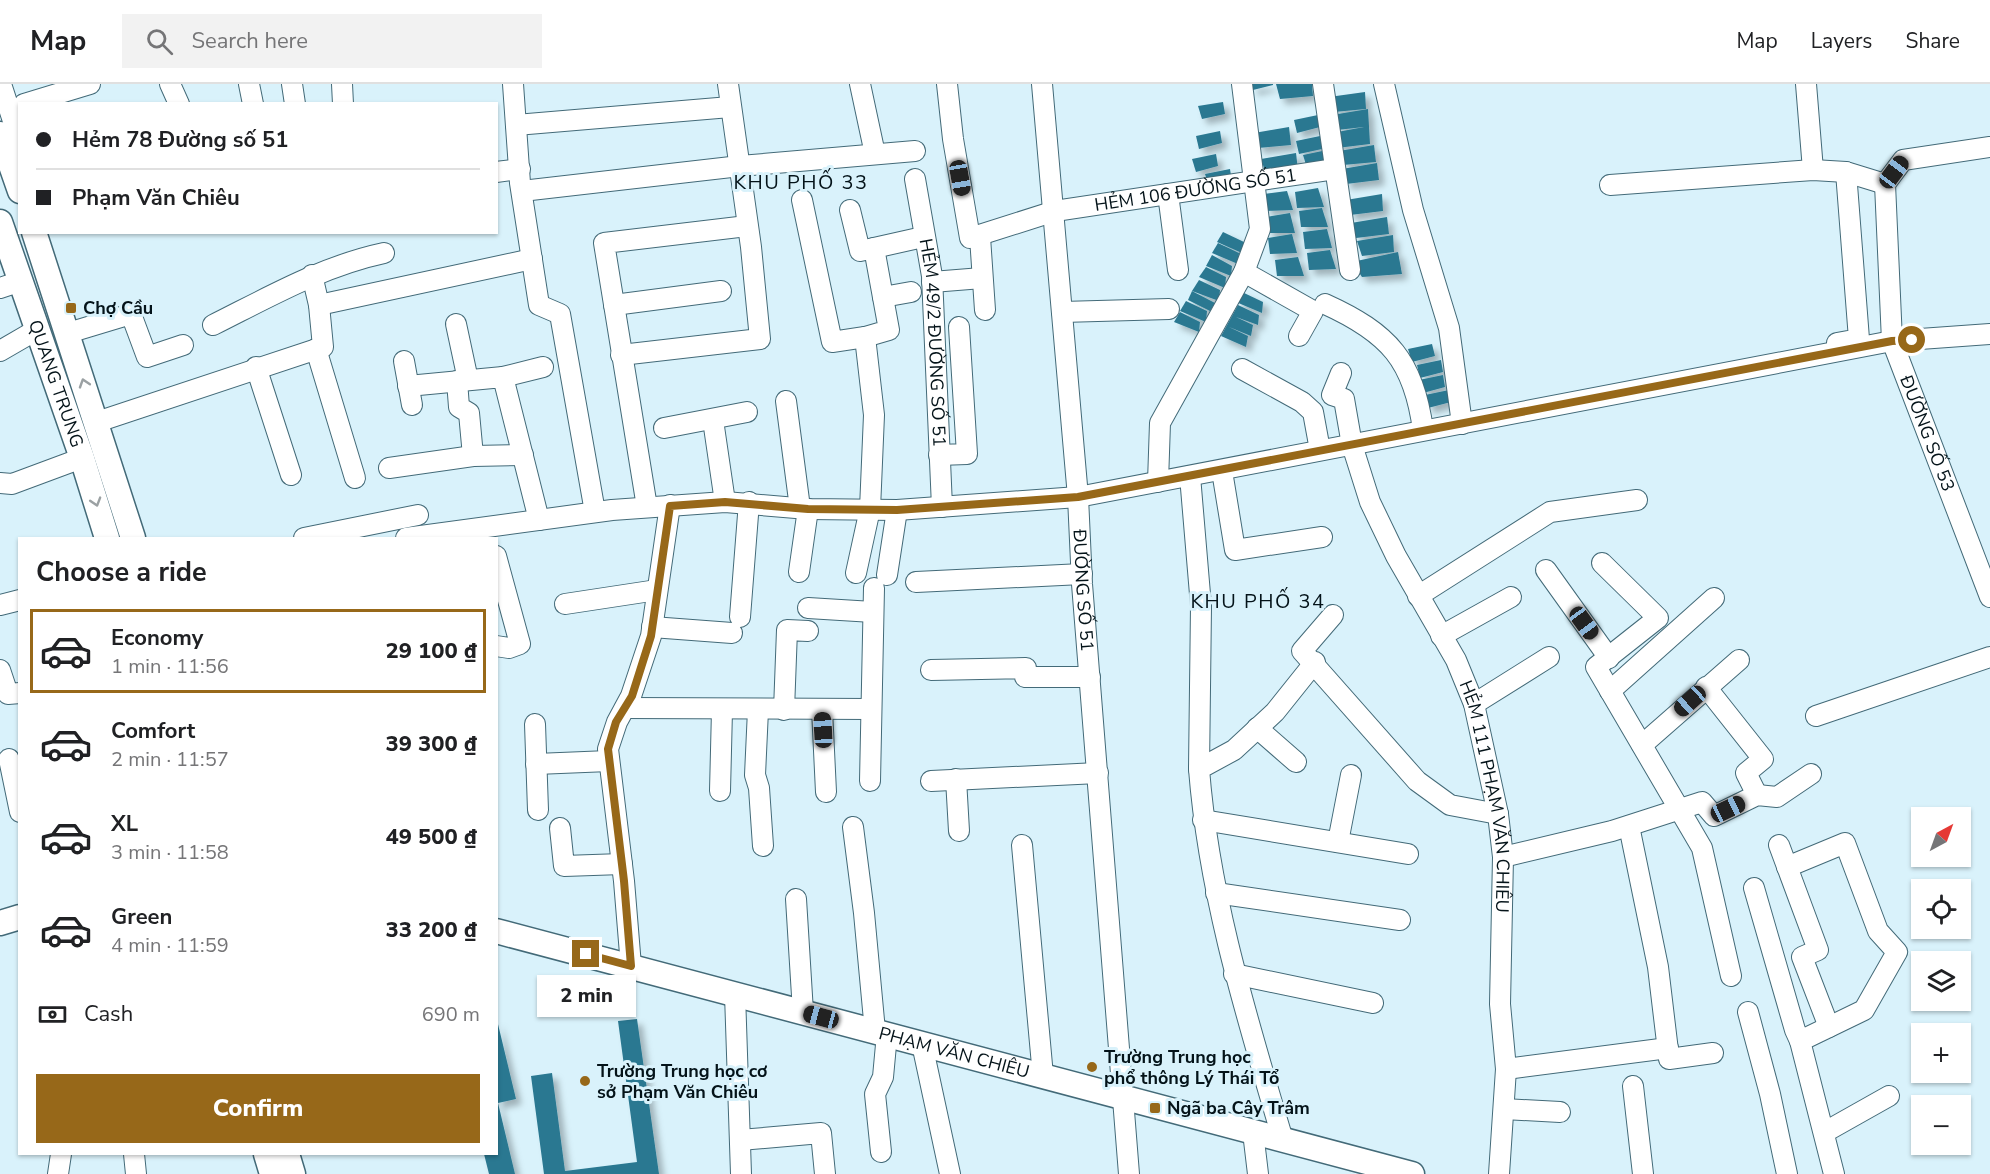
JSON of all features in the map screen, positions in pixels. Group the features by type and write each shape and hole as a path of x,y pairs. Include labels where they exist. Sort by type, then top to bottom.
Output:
{"main road":[{"path":"0,134 18,185"},
{"name":"QUANG TRUNG","path":"1,225 11,284 38,329 107,537"},
{"name":"QUANG TRUNG","path":"35,234 133,537"},
{"path":"0,923 18,918"},
{"name":"PHẠM VĂN CHIÊU","path":"498,932 1413,1174"},
{"path":"266,1155 272,1174"},
{"path":"287,1155 292,1174"}],"street":[{"path":"1,84 17,105 18,124"},
{"path":"27,102 90,84"},
{"path":"170,84 178,102"},
{"path":"249,84 253,102"},
{"path":"292,84 295,102"},
{"path":"342,84 343,102"},
{"path":"513,84 522,191 539,305 560,314 595,512"},
{"path":"621,355 760,339 728,84"},
{"path":"860,84 874,154"},
{"path":"947,84 953,139 970,237 980,237 985,310"},
{"name":"ĐƯỜNG SỐ 51","path":"1042,84 1055,211 1078,497 1129,1174"},
{"path":"1158,482 1160,423 1244,272 1260,229 1256,180 1242,84"},
{"path":"1323,84 1350,270"},
{"path":"1384,84 1413,210 1449,328 1462,424"},
{"path":"1806,84 1813,170"},
{"path":"516,125 730,107"},
{"path":"1610,185 1813,170 1846,172 1885,184 1903,160 1990,147"},
{"path":"522,191 740,166 915,151"},
{"path":"498,172 520,169"},
{"name":"HẺM 106 ĐƯỜNG SỐ 51","path":"980,237 1055,211 1335,170"},
{"path":"1702,366 1859,339 1846,172"},
{"name":"HẺM 49/2 ĐƯỜNG SỐ 51","path":"915,179 932,282 942,507"},
{"name":"ĐƯỜNG SỐ 53","path":"1885,184 1892,341 1990,597"},
{"path":"1168,194 1178,270"},
{"path":"801,200 832,342 866,337 889,330 874,248"},
{"path":"850,210 860,251 924,237"},
{"path":"647,507 604,243 747,226"},
{"path":"213,325 312,275 354,259 384,253"},
{"path":"319,305 532,259"},
{"path":"1244,272 1313,311 1299,336"},
{"path":"97,422 324,346 319,305 312,275"},
{"path":"932,282 982,278"},
{"path":"614,305 721,291"},
{"path":"884,297 911,292"},
{"path":"1325,304 1388,343 1401,359 1410,374 1419,398 1423,430"},
{"path":"1062,312 1169,309"},
{"path":"68,333 131,314 147,357 183,345"},
{"path":"456,324 462,381 459,407 469,413 473,456"},
{"path":"939,455 967,454 959,327"},
{"path":"0,351 38,329"},
{"path":"423,537 490,533 539,520 595,512 725,502 750,502 804,508 897,510 1078,497 1892,341 1990,334"},
{"path":"856,573 870,509 874,415 866,337"},
{"path":"316,349 355,478"},
{"path":"404,361 410,395 462,381 503,377 543,367"},
{"path":"256,368 291,475"},
{"path":"1242,369 1302,402 1313,412 1320,450"},
{"name":"HẺM 111 PHẠM VĂN CHIÊU","path":"1341,373 1332,395 1344,399 1352,446 1370,502 1418,596 1456,660 1474,704 1498,814 1503,856 1500,1004 1506,1069 1499,1174"},
{"path":"503,377 539,520"},
{"path":"786,401 804,508 799,572"},
{"path":"663,428 747,412"},
{"path":"712,420 725,502"},
{"path":"389,468 473,456 523,455"},
{"path":"0,483 12,484 82,458"},
{"path":"1222,471 1235,550 1322,537"},
{"path":"1190,476 1201,606 1199,770 1203,820 1234,974 1282,1140"},
{"path":"1418,596 1550,512 1637,500"},
{"path":"652,627 736,625 750,502"},
{"path":"631,966 622,864 608,749 616,722 632,696 652,627 670,506"},
{"path":"870,781 873,612 897,510"},
{"path":"313,537 351,533 417,515"},
{"path":"1602,563 1658,618 1596,667 1702,848 1731,976"},
{"path":"1546,570 1610,658"},
{"path":"916,582 1082,574"},
{"path":"498,577 505,649"},
{"path":"565,604 657,590"},
{"path":"1441,636 1510,597"},
{"path":"1610,691 1714,598"},
{"path":"0,605 18,600"},
{"path":"808,608 873,612"},
{"path":"1333,615 1302,651 1315,662 1417,781 1450,805 1498,814"},
{"path":"784,710 787,630 808,631"},
{"path":"1474,704 1549,657"},
{"path":"1816,716 1990,657"},
{"path":"1642,745 1739,660"},
{"path":"1199,770 1234,750 1275,712 1315,662"},
{"path":"931,670 1026,668 1026,677 1090,677"},
{"path":"0,670 9,694"},
{"path":"1706,687 1763,759 1746,773 1757,795"},
{"path":"625,708 871,709"},
{"path":"720,791 722,710"},
{"path":"758,710 754,775 759,788 763,846"},
{"path":"822,710 826,792"},
{"path":"535,724 538,810"},
{"path":"1257,728 1296,762"},
{"path":"9,759 18,800"},
{"path":"536,764 609,761"},
{"path":"931,781 1098,773"},
{"path":"1503,856 1629,826 1702,802 1714,816 1757,795 1777,797 1810,774"},
{"path":"1338,842 1351,775"},
{"path":"956,779 959,831"},
{"path":"1203,820 1408,854"},
{"path":"1629,826 1658,966 1669,1059 1713,1053"},
{"path":"853,827 881,1033 883,1077 875,1094 881,1152"},
{"path":"560,828 564,866 622,864"},
{"path":"1787,867 1845,843 1878,931 1897,952 1864,1010 1800,1041"},
{"path":"1022,845 1043,1076"},
{"path":"1779,845 1818,950 1802,957 1829,1027"},
{"path":"1754,888 1800,1041 1834,1174"},
{"path":"1216,893 1400,920"},
{"path":"796,899 802,1012"},
{"path":"1234,974 1373,1003"},
{"path":"735,994 741,1174"},
{"path":"1748,1012 1770,1094 1787,1174"},
{"path":"922,1044 947,1174"},
{"path":"1506,1069 1668,1048"},
{"path":"1633,1086 1643,1174"},
{"path":"1825,1132 1889,1096"},
{"path":"1504,1109 1560,1112"},
{"path":"1253,1132 1258,1174"},
{"path":"740,1140 821,1133 825,1174"},
{"path":"58,1174 61,1155"},
{"path":"134,1155 136,1174"}],"building":[{"path":"1251,84 1273,84 1273,85 1253,90"},
{"path":"1276,84 1312,84 1313,96 1280,99"},
{"path":"1365,92 1366,109 1334,112 1329,97"},
{"path":"1223,102 1225,114 1202,119 1198,106"},
{"path":"1368,109 1370,144 1337,148 1332,133 1364,127 1337,130 1332,115"},
{"path":"1318,115 1320,127 1297,133 1294,120"},
{"path":"1289,127 1291,145 1258,148 1254,133"},
{"path":"1220,131 1222,143 1199,149 1196,136"},
{"path":"1320,136 1322,149 1299,154 1296,141"},
{"path":"1374,145 1376,162 1343,165 1339,151"},
{"path":"1327,150 1330,163 1307,168 1303,155"},
{"path":"1296,153 1298,170 1266,174 1261,159"},
{"path":"1216,154 1218,166 1196,172 1192,159"},
{"path":"1377,163 1379,180 1346,184 1342,169"},
{"path":"1230,169 1232,182 1209,187 1205,174"},
{"path":"1318,188 1324,207 1297,208 1295,192"},
{"path":"1287,191 1293,210 1266,211 1264,194"},
{"path":"1382,194 1383,211 1350,215 1346,200"},
{"path":"1322,208 1328,227 1301,227 1299,211"},
{"path":"1290,213 1295,233 1268,233 1266,217"},
{"path":"1387,217 1389,234 1356,238 1351,223"},
{"path":"1327,229 1332,248 1305,249 1303,232"},
{"path":"1223,232 1244,242 1242,253 1217,242"},
{"path":"1292,234 1297,253 1270,254 1268,238"},
{"path":"1393,235 1394,252 1362,256 1357,241"},
{"path":"1218,243 1239,253 1238,264 1212,253"},
{"path":"1330,250 1336,269 1309,270 1307,253"},
{"path":"1398,252 1402,274 1362,277 1352,262"},
{"path":"1212,255 1232,266 1231,276 1206,266"},
{"path":"1298,257 1304,276 1277,276 1275,260"},
{"path":"1206,267 1226,277 1225,288 1199,277"},
{"path":"1199,280 1220,290 1219,301 1192,291"},
{"path":"1192,291 1215,303 1210,311 1188,300"},
{"path":"1242,292 1263,302 1262,313 1236,302"},
{"path":"1186,301 1207,311 1206,322 1180,311"},
{"path":"1238,305 1259,315 1258,325 1236,317 1253,325 1251,336 1229,327 1248,336 1246,347 1221,336"},
{"path":"1180,312 1200,322 1199,332 1174,322"},
{"path":"1432,344 1435,356 1412,362 1408,349"},
{"path":"1441,360 1443,372 1420,378 1417,365"},
{"path":"1443,375 1445,387 1423,393 1419,380"},
{"path":"1449,390 1451,402 1428,408 1425,395"},
{"path":"637,1019 659,1174 544,1174 531,1076 552,1073 565,1171 637,1162 618,1021"},
{"path":"498,1024 516,1099 498,1103"},
{"path":"498,1103 515,1174 489,1174 484,1155 498,1155"}],"place":[{"name":"Chợ Cầu","path":"71,308"},
{"name":"Trường Trung học phổ thông Lý Thái Tổ","path":"1092,1067"},
{"name":"Trường Trung học cơ sở Phạm Văn Chiêu","path":"585,1081"},
{"name":"Ngã ba Cây Trâm","path":"1155,1108"}],"district":[{"name":"KHU PHỐ 33","path":"801,182"},
{"name":"KHU PHỐ 34","path":"1258,601"}],"route":[{"path":"586,954 631,966 624,881 608,749 616,722 632,696 651,636 670,506 750,502 808,509 897,510 1078,497 1892,341 1912,340"}]}
